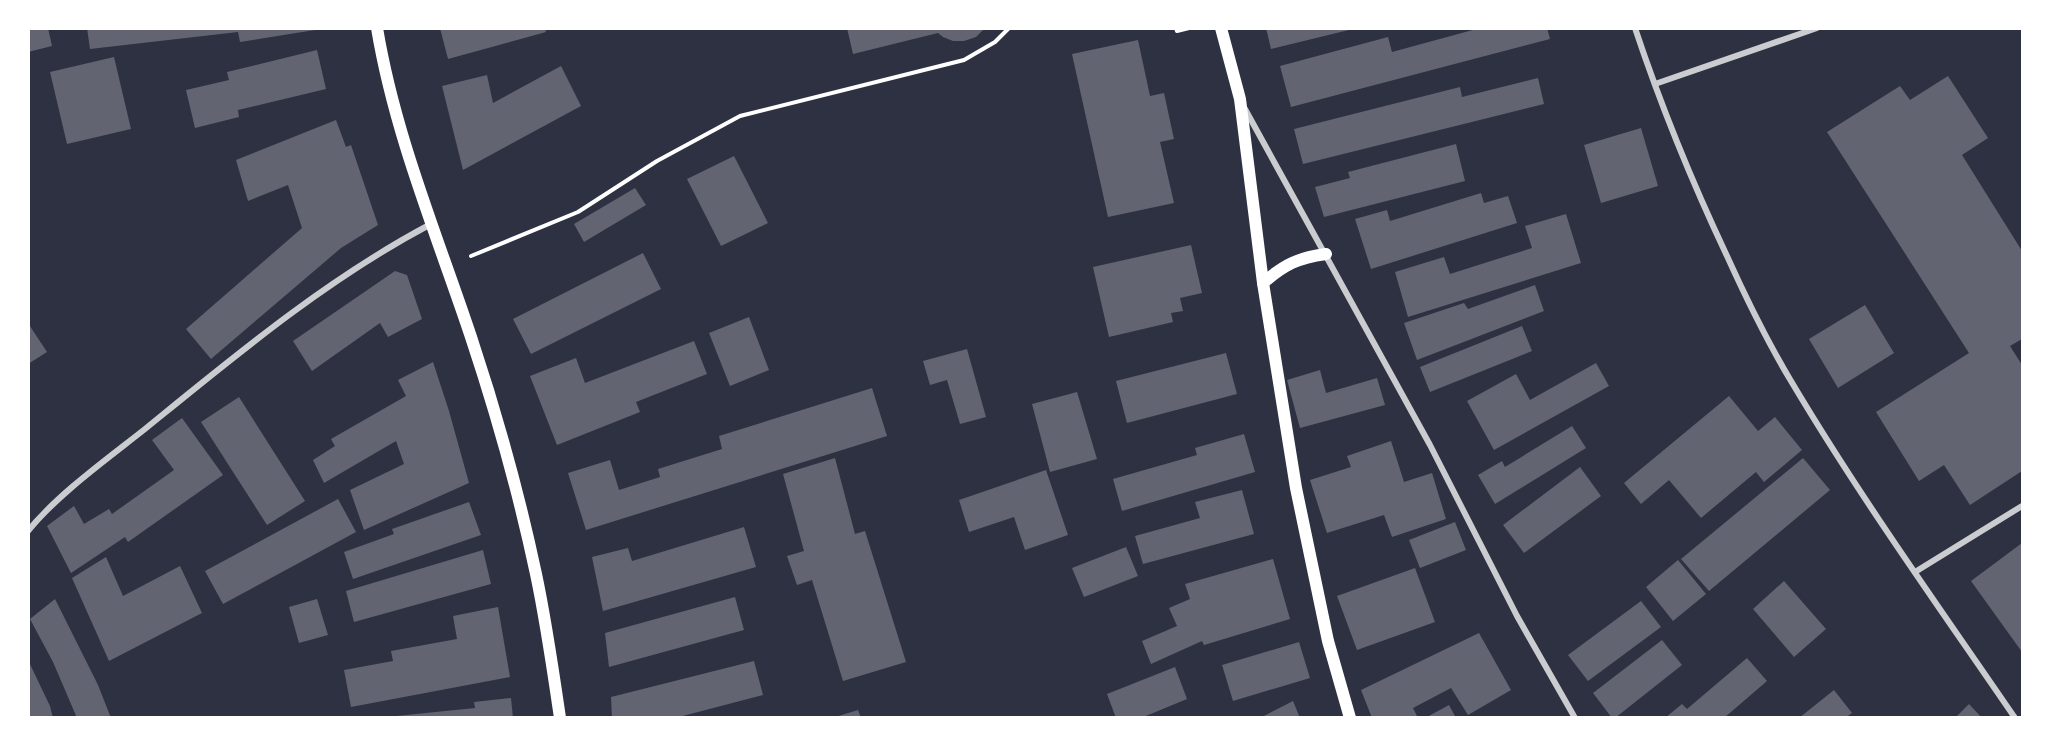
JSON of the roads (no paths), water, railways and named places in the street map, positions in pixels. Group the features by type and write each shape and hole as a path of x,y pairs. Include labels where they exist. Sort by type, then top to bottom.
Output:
{"main road":[{"path":"377,28 390,93 408,158 494,409 517,491 537,576 560,717"},
{"path":"1221,28 1240,99 1263,283 1284,419 1309,553 1328,641 1350,717"},
{"path":"1263,283 1281,267 1302,258 1326,254"}],"street":[{"path":"1635,28 1654,84 1701,202 1743,291 1790,380 1915,572 2015,717"},
{"path":"1654,84 1817,28"},
{"path":"1240,99 1430,445 1517,616 1575,717"},
{"path":"28,531 60,499 117,451 274,326 338,279 388,247 431,224"},
{"path":"1915,572 2022,506"}]}
